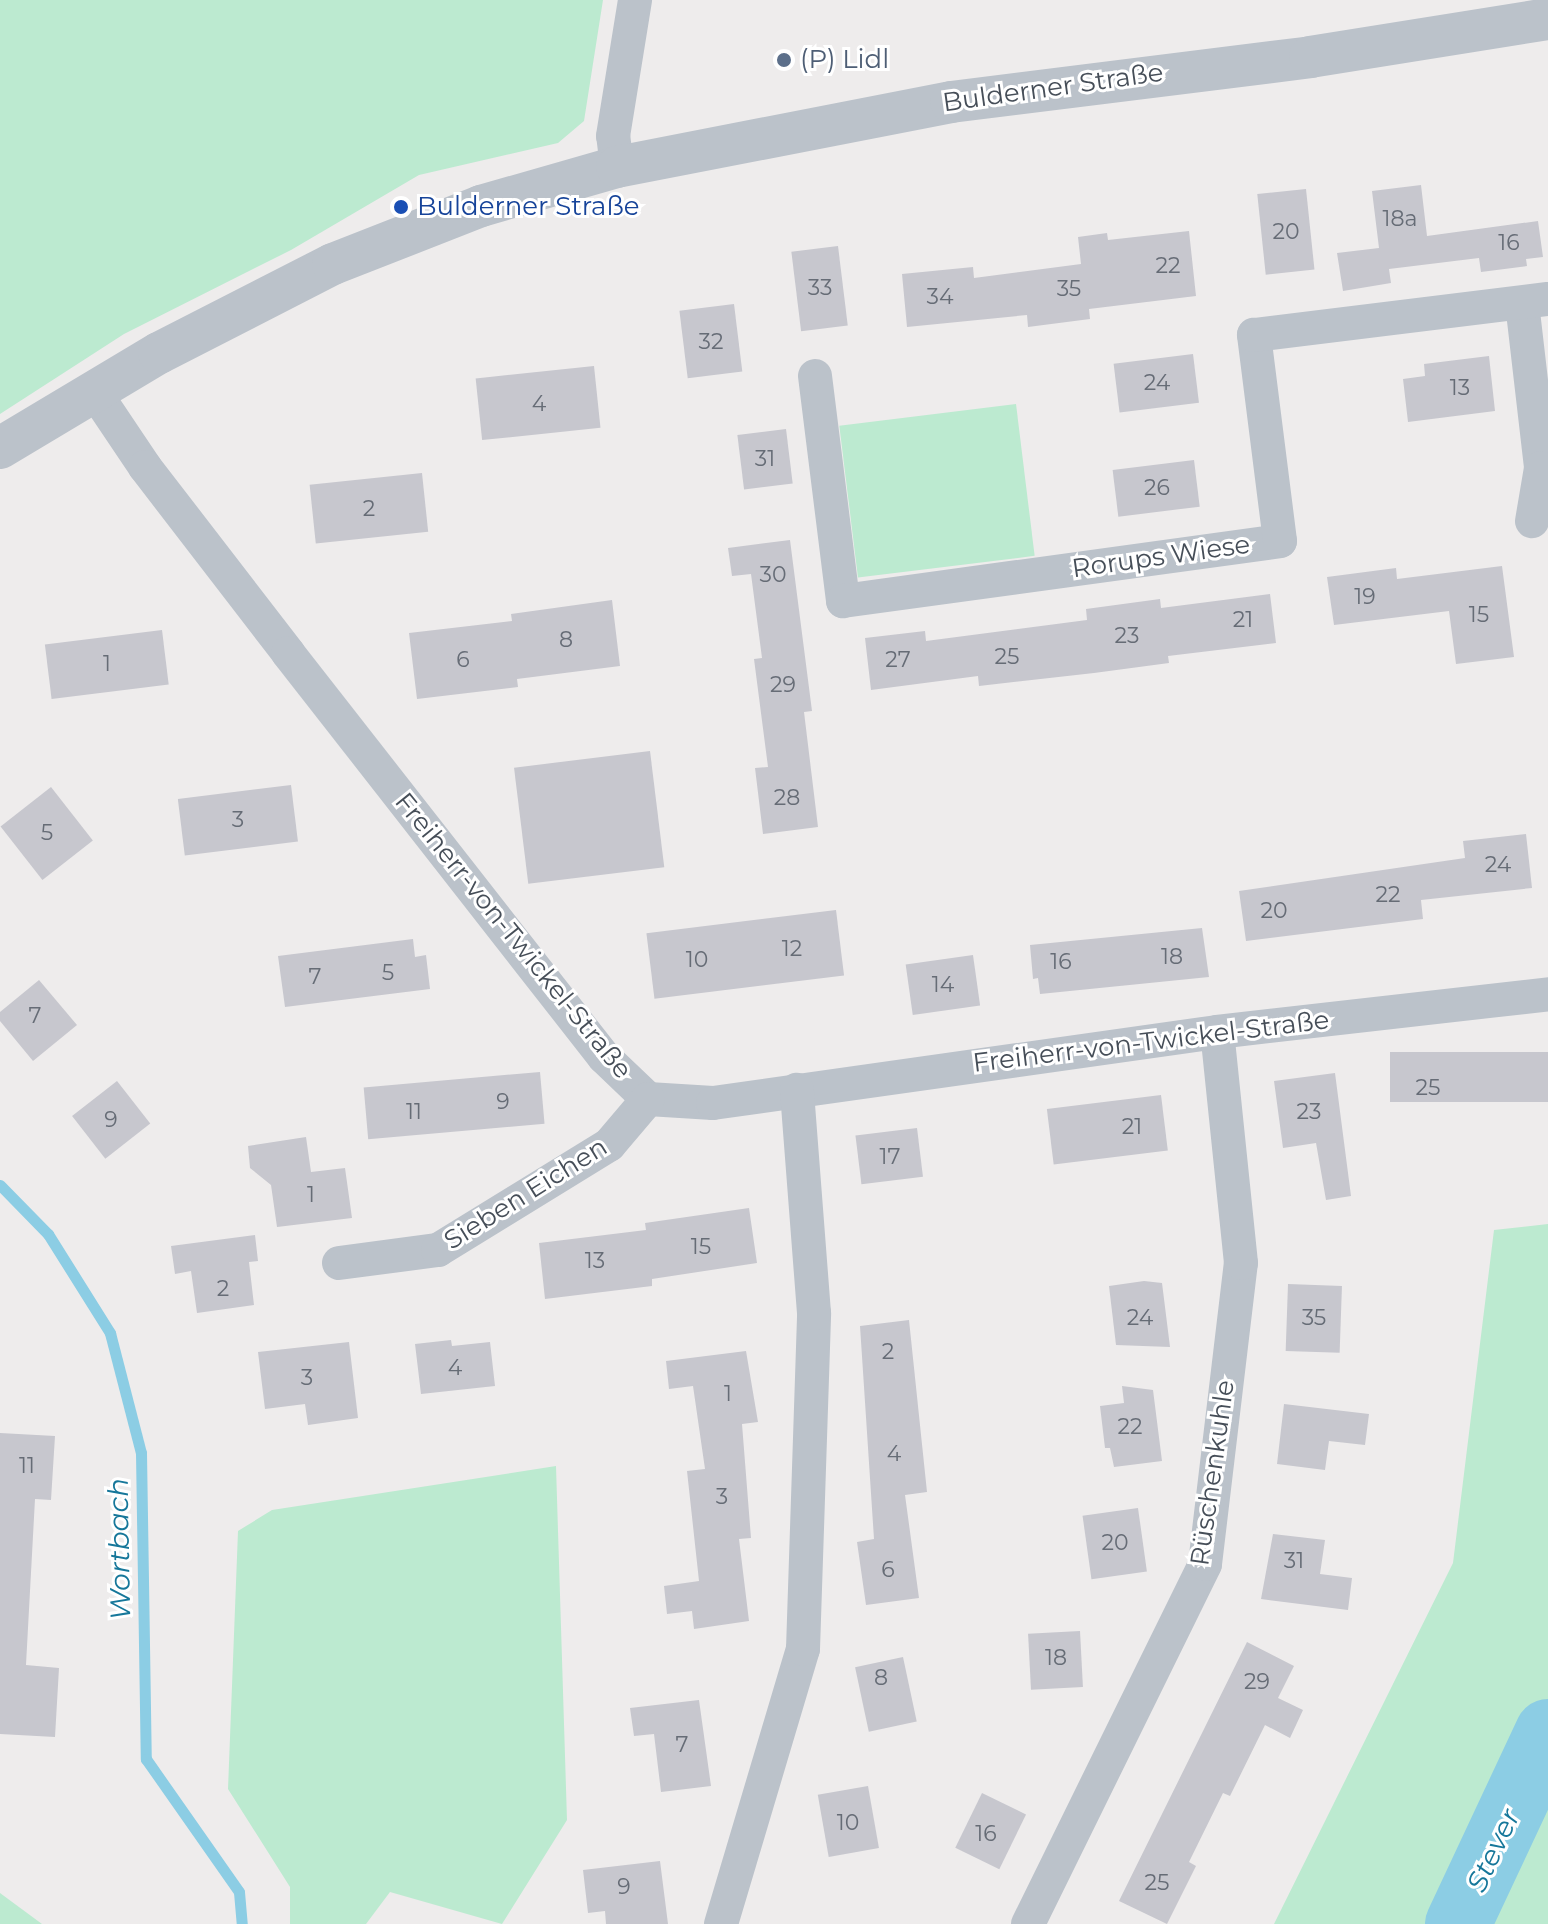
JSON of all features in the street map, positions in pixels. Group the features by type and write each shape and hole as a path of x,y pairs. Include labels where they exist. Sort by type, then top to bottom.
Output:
{"street":[{"path":"617,167 613,136 635,0"},
{"name":"Bulderner Straße","path":"0,448 94,391 333,264 481,206 617,167 951,102 1310,57 1548,19"},
{"name":"Rorups Wiese","path":"815,376 843,601 1280,541 1254,335 1535,301 1541,468 1532,521"},
{"name":"Freiherr-von-Twickel-Straße","path":"94,391 145,467 604,1057 648,1099 713,1103 1217,1032 1548,994"},
{"name":"Rüschenkuhle","path":"1028,1924 1205,1564 1241,1263 1217,1032"},
{"path":"721,1924 803,1649 814,1313 797,1090"},
{"name":"Sieben Eichen","path":"339,1263 438,1250 609,1145 648,1099"}],"green space":[{"path":"0,0 603,0 584,121 558,143 419,175 291,250 124,334 0,414"},
{"path":"1016,404 1035,556 858,578 839,426"},
{"path":"1548,1224 1548,1924 1274,1924 1453,1563 1494,1230"},
{"path":"556,1466 567,1820 502,1924 390,1892 366,1924 290,1924 290,1887 228,1789 238,1531 272,1510"},
{"path":"0,1893 42,1924 0,1924"}],"building":[{"path":"1421,185 1427,236 1538,221 1543,257 1526,259 1527,266 1481,272 1479,258 1389,269 1391,283 1343,291 1337,253 1379,248 1372,191"},
{"path":"1306,189 1314,270 1266,275 1257,194"},
{"path":"1189,231 1196,296 1089,309 1090,319 1028,327 1027,315 907,327 902,274 973,267 974,278 1081,264 1078,237 1107,233 1108,240"},
{"path":"838,246 848,325 801,331 791,252"},
{"path":"734,304 742,371 688,378 679,311"},
{"path":"1193,354 1199,403 1120,412 1114,364"},
{"path":"1489,356 1495,411 1408,422 1403,379 1425,376 1424,364"},
{"path":"594,366 600,428 482,440 476,378"},
{"path":"786,429 793,484 744,490 737,435"},
{"path":"1194,460 1200,507 1118,517 1113,470"},
{"path":"422,473 428,532 316,543 310,485"},
{"path":"790,540 812,711 804,712 818,827 763,834 755,768 768,767 754,659 762,658 751,574 732,576 728,548"},
{"path":"1502,566 1514,657 1456,664 1449,611 1334,625 1327,577 1396,568 1397,579"},
{"path":"1270,594 1276,643 1168,656 1169,663 1094,673 979,686 978,676 871,690 865,638 925,631 926,641 1087,620 1086,609 1160,599 1161,608"},
{"path":"612,600 620,666 517,679 518,687 417,699 409,633 512,621 511,614"},
{"path":"162,630 169,685 52,699 45,644"},
{"path":"650,751 664,867 528,884 514,768"},
{"path":"291,785 298,842 185,855 178,799"},
{"path":"51,787 93,841 42,880 1,826"},
{"path":"1526,834 1532,888 1421,900 1423,919 1246,941 1239,891 1465,858 1463,841"},
{"path":"836,910 844,976 654,999 646,933"},
{"path":"1202,928 1209,977 1040,994 1038,978 1033,979 1030,945"},
{"path":"413,939 415,957 426,955 430,989 285,1007 278,956"},
{"path":"973,955 980,1006 913,1015 906,964"},
{"path":"39,980 77,1025 33,1061 0,1021 0,1012"},
{"path":"1390,1052 1548,1052 1548,1102 1390,1102"},
{"path":"540,1072 545,1124 368,1139 364,1087"},
{"path":"1335,1073 1351,1196 1326,1200 1316,1143 1283,1148 1274,1081"},
{"path":"117,1081 150,1124 105,1159 72,1116"},
{"path":"1161,1095 1168,1151 1054,1165 1047,1109"},
{"path":"917,1128 923,1177 861,1184 855,1136"},
{"path":"306,1137 311,1172 345,1168 352,1218 277,1227 271,1185 250,1168 248,1146"},
{"path":"749,1208 757,1263 652,1279 652,1286 545,1299 539,1243 646,1230 645,1223"},
{"path":"255,1235 258,1261 249,1262 254,1305 197,1313 191,1271 175,1274 171,1246"},
{"path":"1144,1281 1162,1283 1170,1347 1116,1345 1109,1286"},
{"path":"1288,1284 1342,1286 1340,1353 1286,1351"},
{"path":"909,1320 927,1492 905,1495 919,1598 866,1605 857,1542 874,1539 860,1326"},
{"path":"451,1340 452,1346 490,1342 495,1386 421,1394 415,1344"},
{"path":"349,1342 358,1418 308,1425 305,1404 265,1409 258,1352"},
{"path":"746,1351 758,1422 742,1424 751,1538 739,1539 749,1621 694,1629 692,1611 667,1614 664,1586 699,1581 687,1471 705,1469 693,1386 669,1389 666,1361"},
{"path":"1122,1386 1153,1390 1162,1461 1114,1467 1110,1448 1105,1448 1100,1406 1124,1403"},
{"path":"1284,1404 1369,1414 1365,1445 1329,1441 1325,1470 1277,1464"},
{"path":"0,1433 55,1436 51,1500 35,1499 26,1665 59,1668 55,1737 0,1734"},
{"path":"1138,1508 1147,1571 1091,1579 1083,1516"},
{"path":"1273,1534 1325,1540 1320,1574 1352,1578 1348,1610 1261,1599"},
{"path":"1080,1631 1083,1687 1031,1690 1028,1634"},
{"path":"1247,1642 1294,1666 1278,1698 1303,1710 1290,1738 1265,1725 1230,1796 1223,1793 1189,1862 1196,1866 1167,1924 1119,1901"},
{"path":"903,1657 917,1722 869,1732 855,1667"},
{"path":"699,1700 711,1786 661,1792 654,1734 634,1736 630,1708"},
{"path":"868,1786 879,1848 829,1857 818,1795"},
{"path":"982,1793 1026,1814 999,1869 955,1848"},
{"path":"660,1861 668,1924 606,1924 605,1911 588,1913 583,1870"}],"waterway":[{"name":"Wortbach","path":"0,1185 48,1234 110,1333 141,1453 146,1759 239,1892 242,1924"},
{"name":"Stever","path":"1458,1924 1548,1732"}],"place":[{"name":"(P) Lidl","path":"784,60"},
{"name":"Bulderner Straße","path":"401,207"}]}
